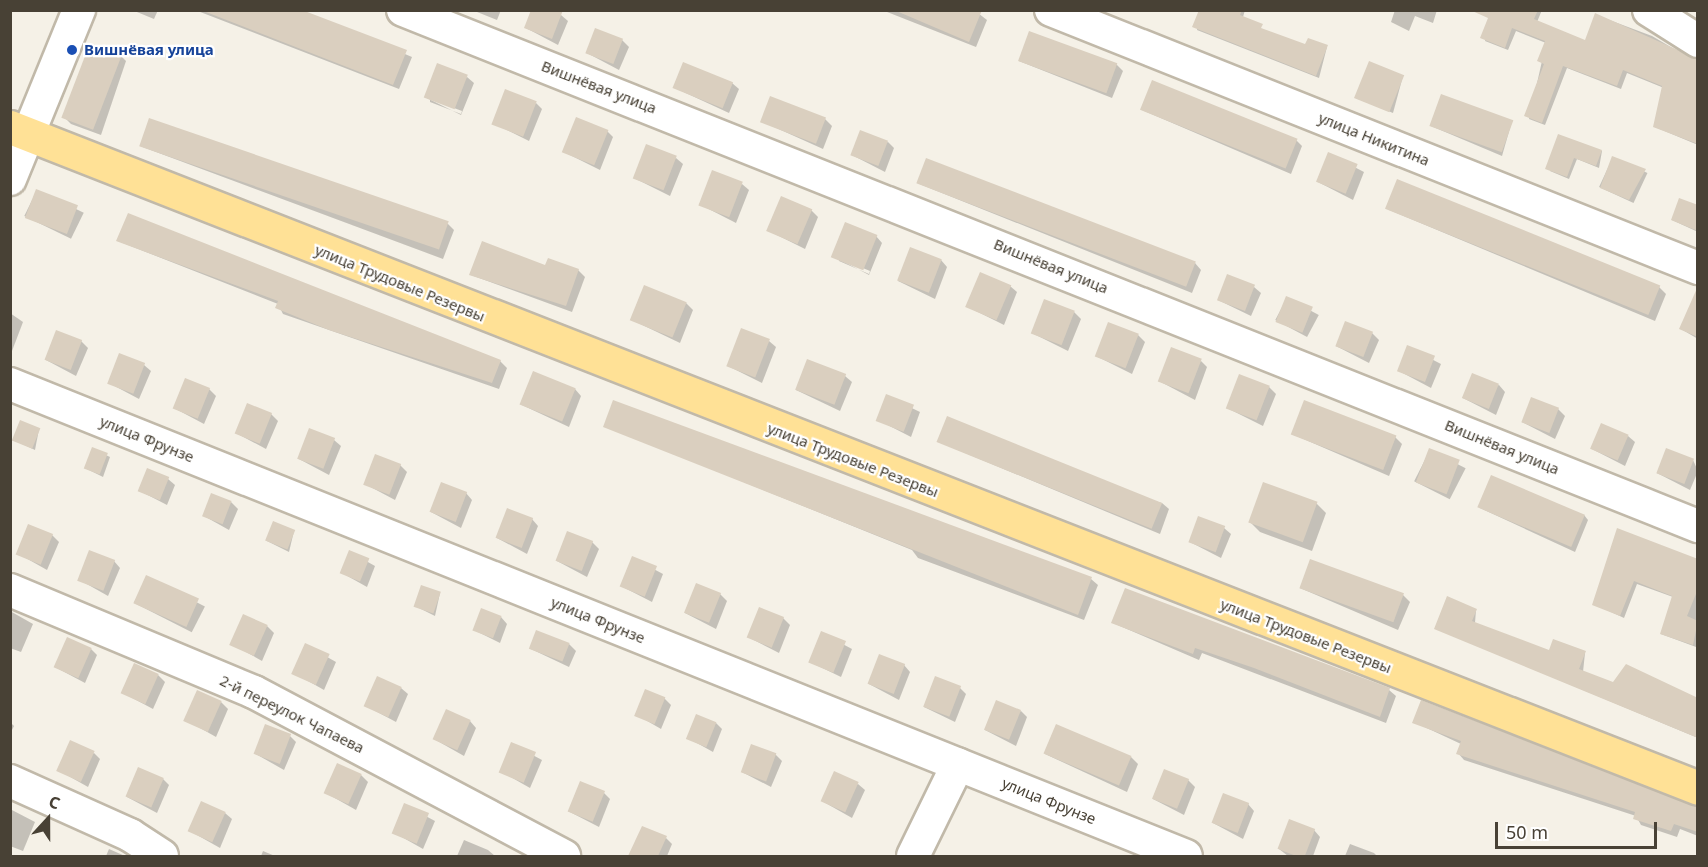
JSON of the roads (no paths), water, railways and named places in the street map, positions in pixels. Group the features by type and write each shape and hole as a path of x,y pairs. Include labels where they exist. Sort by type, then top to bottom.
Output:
{"main road":[{"name":"улица Трудовые Резервы","path":"20,131 1698,788"}],"street":[{"path":"10,179 20,131 79,10"},
{"name":"Вишнёвая улица","path":"403,10 1698,526"},
{"path":"1649,10 1698,41"},
{"name":"улица Никитина","path":"1067,13 1698,268"},
{"name":"улица Фрунзе","path":"10,384 1186,856"},
{"name":"2-й переулок Чапаева","path":"10,590 254,692 564,856"},
{"path":"913,856 958,764"},
{"path":"10,781 130,835 162,856"}],"place":[{"name":"Вишнёвая улица","path":"72,50"}]}
